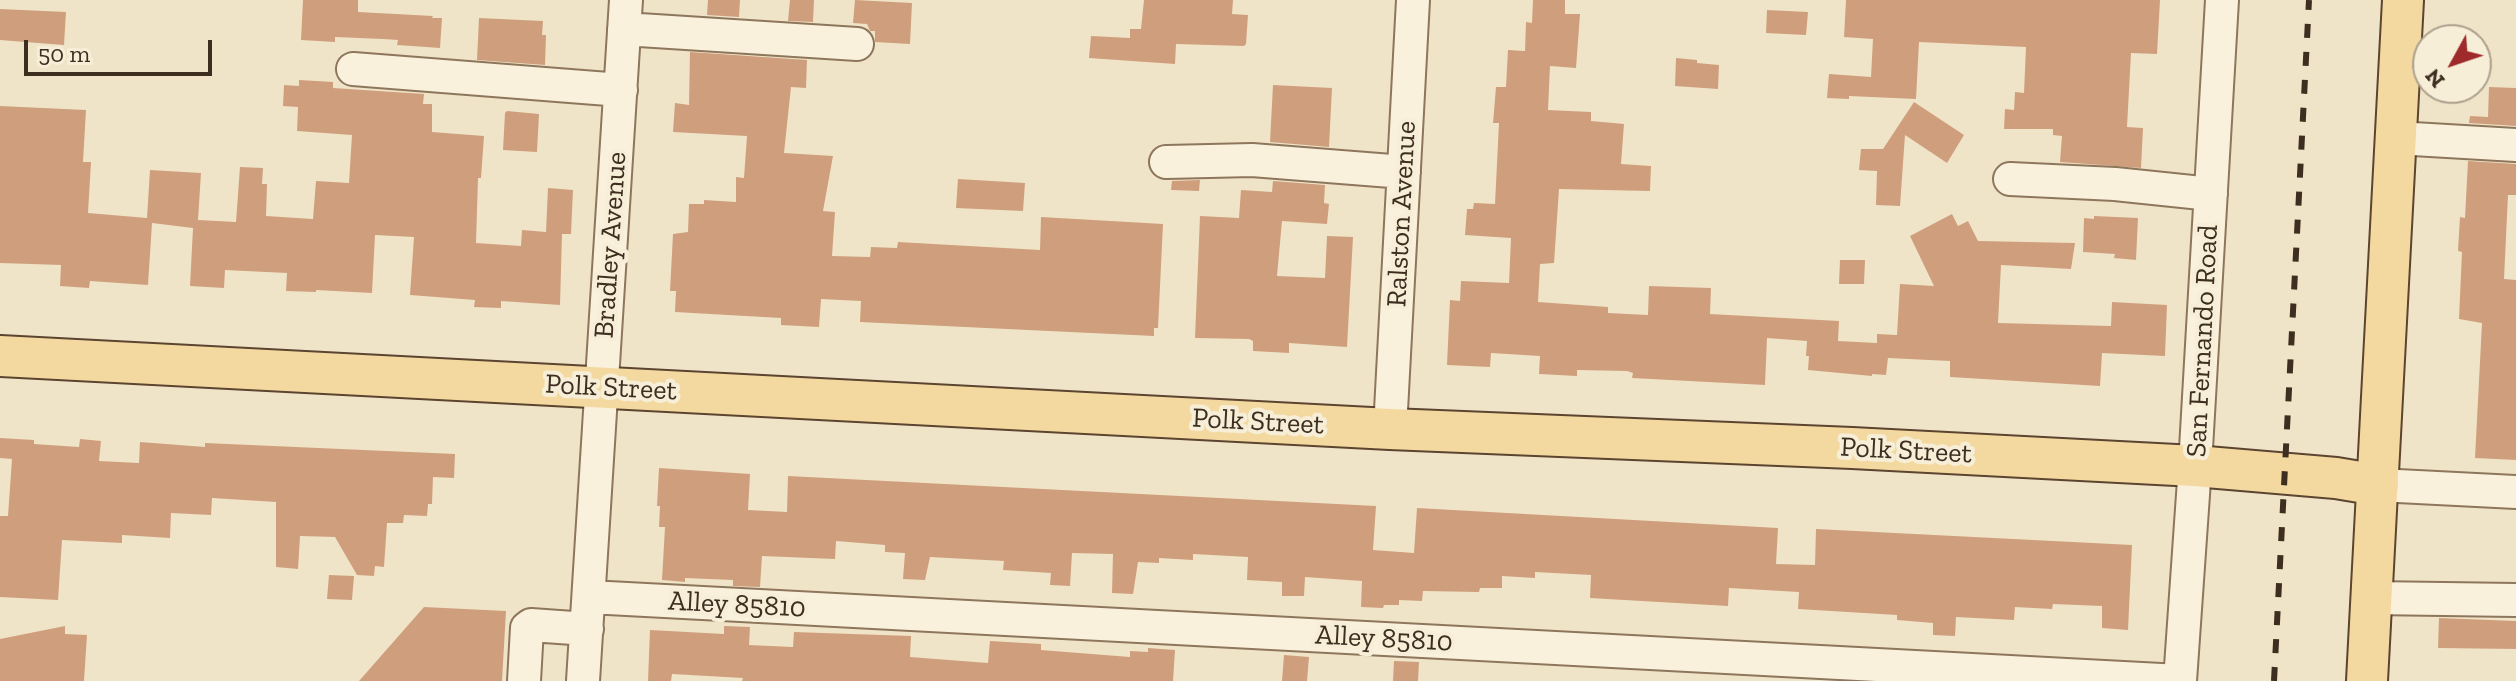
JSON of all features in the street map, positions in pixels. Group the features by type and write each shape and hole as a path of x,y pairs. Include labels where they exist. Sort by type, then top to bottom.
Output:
{"main road":[{"path":"2367,681 2403,0"},
{"name":"Polk Street","path":"0,356 1390,429 2195,466 2336,478 2378,485"}],"street":[{"name":"Ralston Avenue","path":"1390,429 1413,0"},
{"name":"San Fernando Road","path":"2180,681 2222,0"},
{"path":"625,14 857,44"},
{"name":"Bradley Avenue","path":"583,681 625,14"},
{"path":"353,69 621,90"},
{"path":"2396,138 2516,145"},
{"path":"1166,162 1252,160 1404,172"},
{"path":"2010,179 2115,184 2211,194"},
{"name":"Polk Street","path":"2378,485 2516,492"},
{"name":"Alley 85810","path":"589,597 2180,681"},
{"path":"2371,598 2516,600"},
{"path":"524,681 527,628 531,625 587,629"}],"building":[{"path":"303,0 358,0 358,12 442,18 440,48 397,45 398,40 383,39 335,37 335,42 301,40"},
{"path":"708,0 740,0 739,17 707,15"},
{"path":"790,0 814,0 813,22 788,21"},
{"path":"855,0 912,3 910,44 875,42 875,31 870,31 867,24 853,23"},
{"path":"1144,0 1233,0 1232,14 1248,15 1246,44 1176,44 1175,64 1089,58 1091,36 1130,38 1130,29 1141,29"},
{"path":"1533,0 1565,0 1565,14 1580,14 1576,68 1550,66 1548,110 1591,112 1591,121 1624,124 1621,164 1651,166 1650,191 1559,189 1554,263 1540,264 1538,302 1608,307 1608,313 1648,315 1649,286 1711,288 1710,314 1839,321 1838,341 1877,343 1877,334 1897,335 1900,284 1934,286 1910,236 1952,214 1958,226 1968,221 1978,241 2075,243 2071,269 2001,265 1998,323 2111,326 2112,302 2167,305 2165,356 2102,353 2100,386 1950,377 1950,361 1888,358 1886,375 1872,376 1808,370 1807,341 1767,338 1765,385 1632,378 1633,373 1627,371 1577,370 1577,376 1539,374 1540,356 1491,353 1490,367 1447,365 1450,300 1460,301 1461,281 1509,283 1511,238 1465,235 1467,209 1473,209 1474,203 1495,204 1499,123 1493,123 1496,87 1506,87 1508,50 1525,51 1526,22 1532,23"},
{"path":"1846,0 2160,0 2157,54 2131,53 2127,127 2143,128 2141,168 2060,162 2062,136 2053,135 2053,129 2004,129 2005,109 2014,110 2015,92 2024,93 2026,47 1919,42 1916,99 1827,98 1829,74 1871,77 1873,39 1844,37"},
{"path":"0,9 66,12 64,45 0,40"},
{"path":"1767,10 1808,12 1806,35 1766,33"},
{"path":"479,18 543,21 545,65 477,60"},
{"path":"690,52 807,60 806,88 791,87 784,153 833,156 823,211 835,212 832,256 870,257 871,247 897,248 898,242 1040,250 1041,217 1163,224 1158,328 1154,328 1154,336 860,322 861,301 821,299 819,327 781,325 781,318 675,312 676,291 670,291 673,234 688,232 689,204 704,204 704,200 736,202 736,177 744,178 747,136 673,132 675,103 689,105"},
{"path":"1676,58 1719,65 1718,89 1675,86"},
{"path":"299,80 333,82 333,88 424,94 423,104 432,104 432,132 484,136 481,178 478,178 476,243 521,246 522,230 546,232 548,188 573,190 571,234 562,234 560,305 501,301 501,308 474,307 475,300 410,295 414,237 375,235 372,293 286,291 287,273 225,270 224,288 190,286 193,228 152,223 148,285 90,281 89,288 60,286 61,265 0,263 0,106 86,110 83,162 91,162 88,213 147,218 150,170 201,173 198,220 236,222 240,167 263,168 262,184 267,184 266,216 313,219 316,181 349,183 352,135 297,131 298,107 283,106 284,85 299,86"},
{"path":"1273,85 1332,88 1329,147 1270,142"},
{"path":"2492,87 2516,88 2516,126 2469,123 2470,116 2488,117"},
{"path":"1914,102 1964,135 1947,163 1905,135 1900,206 1876,205 1877,171 1859,170 1861,149 1883,149"},
{"path":"507,111 539,114 537,152 503,150"},
{"path":"2468,161 2516,164 2516,195 2508,195 2504,279 2516,280 2516,460 2475,458 2482,323 2459,319 2462,252 2458,251 2460,217 2465,218"},
{"path":"958,179 1025,183 1023,211 956,208"},
{"path":"1200,180 1199,191 1171,190 1172,181"},
{"path":"1273,181 1325,185 1324,203 1329,204 1327,224 1282,221 1277,276 1325,278 1327,236 1353,237 1347,347 1289,343 1289,353 1253,351 1253,341 1249,339 1195,338 1200,216 1239,218 1241,190 1272,192"},
{"path":"2094,216 2138,218 2136,260 2114,258 2115,254 2083,252 2084,218 2094,219"},
{"path":"1840,260 1865,260 1864,284 1839,284"},
{"path":"0,438 79,447 80,439 101,441 99,461 139,463 140,442 205,447 205,443 455,454 454,478 433,477 432,504 428,504 427,516 404,515 403,523 387,523 384,567 375,566 374,576 357,575 335,537 300,536 298,569 276,567 276,502 212,498 211,515 171,513 170,538 122,535 122,543 62,540 58,600 0,597 0,516 8,516 12,459 0,458"},
{"path":"659,468 750,474 748,510 787,512 788,476 1376,506 1373,550 1414,553 1417,508 1778,528 1776,564 1815,565 1816,529 2132,545 2128,630 2102,628 2102,606 2053,604 2052,609 2015,607 2014,620 1956,617 1955,636 1933,635 1933,623 1897,620 1897,615 1798,609 1799,592 1729,588 1728,606 1590,598 1591,575 1535,572 1535,578 1502,576 1502,588 1480,588 1479,592 1423,591 1422,601 1399,600 1399,605 1384,605 1383,608 1361,607 1362,581 1305,577 1304,596 1282,596 1282,582 1247,580 1248,557 1193,554 1193,560 1159,558 1159,563 1138,562 1133,594 1112,593 1113,554 1072,553 1070,586 1050,585 1051,573 1003,570 1004,561 930,557 925,580 903,579 905,553 885,552 885,545 836,541 835,559 762,556 760,587 733,586 733,580 662,580 665,527 659,527"},
{"path":"329,575 354,576 352,600 327,599"},
{"path":"424,607 506,611 502,681 359,681"},
{"path":"2439,618 2516,621 2516,649 2438,648"},
{"path":"65,626 65,634 87,635 84,681 0,681 0,639"},
{"path":"724,626 750,627 749,645 793,647 794,632 911,636 910,657 988,663 990,641 1041,644 1041,650 1130,657 1130,651 1148,652 1148,648 1175,650 1173,681 742,681 743,678 672,674 671,681 648,681 650,630 724,634"},
{"path":"1284,655 1309,657 1307,681 1282,681"},
{"path":"1394,661 1419,662 1418,681 1393,681"}],"railway":[{"path":"2274,681 2309,0"}]}
